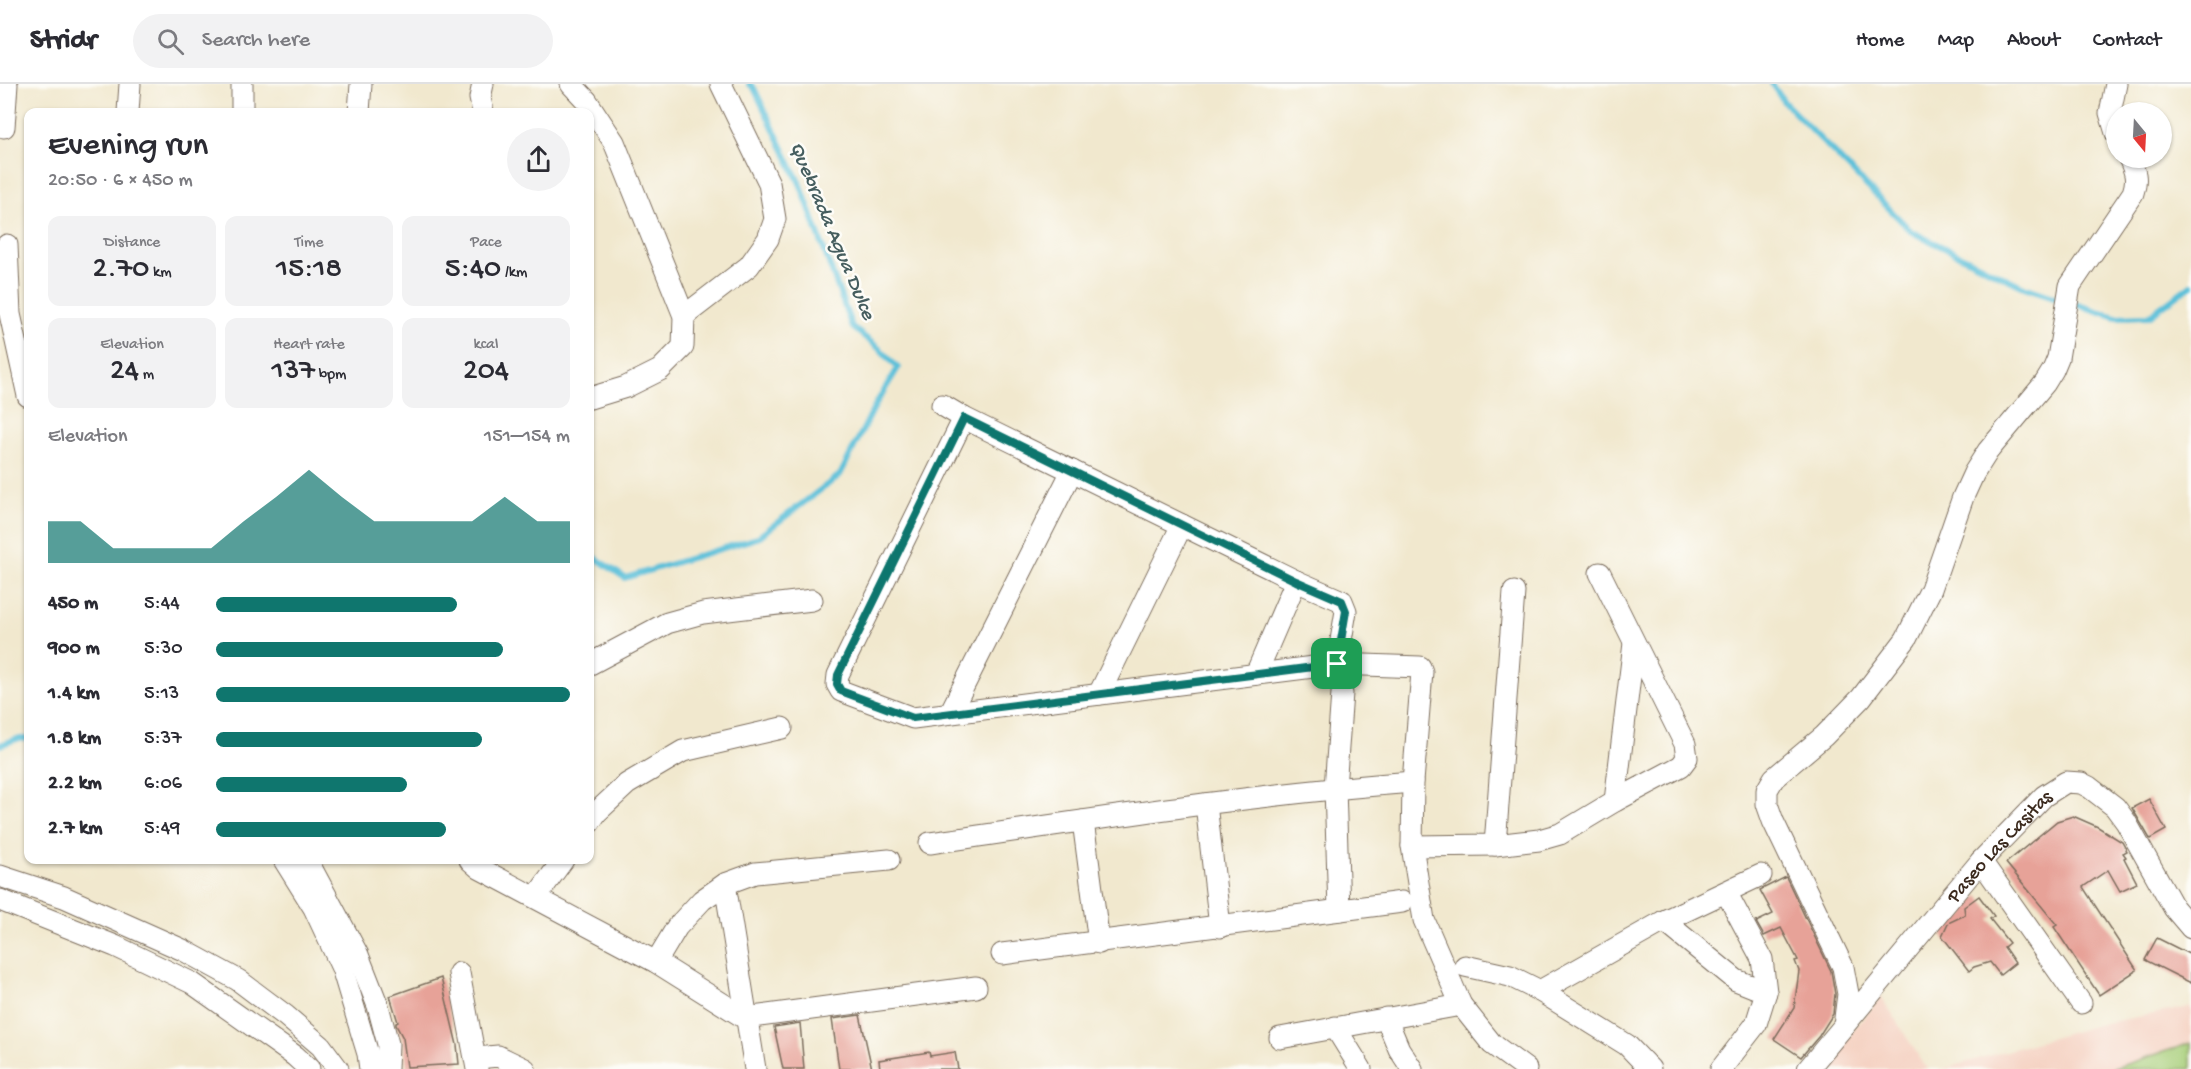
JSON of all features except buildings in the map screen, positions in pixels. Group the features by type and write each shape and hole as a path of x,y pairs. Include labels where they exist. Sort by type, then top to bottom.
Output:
{"street":[{"path":"3,126 7,84"},
{"path":"128,108 130,84"},
{"path":"242,84 242,108"},
{"path":"359,108 361,84"},
{"path":"482,108 480,98 483,84"},
{"path":"571,84 592,108"},
{"path":"684,316 749,266 768,239 775,219 769,183 721,84"},
{"path":"2112,102 2116,84"},
{"path":"594,112 614,142 684,316 683,347 660,370 626,387 594,397"},
{"path":"1844,1026 1848,994 1843,967 1773,821 1767,804 1767,790 1774,778 1824,736 1861,698 1906,639 1932,589 1963,497 1974,474 1988,451 2045,383 2053,370 2070,286 2133,193 2136,184 2134,168"},
{"path":"7,245 10,314 24,378"},
{"path":"942,405 964,418 1296,581 1342,601 1346,611 1337,664"},
{"path":"964,418 838,675 837,684 841,691 913,718 1337,664 1420,667 1422,669 1413,782 1412,846 1424,920 1461,1005 1492,1044 1526,1069"},
{"path":"951,713 1072,471"},
{"path":"1099,694 1182,525"},
{"path":"1412,846 1495,845 1539,840 1560,834 1615,801 1681,766 1687,758 1685,744 1600,573"},
{"path":"1256,674 1296,581"},
{"path":"1495,845 1514,592"},
{"path":"594,662 667,623 704,614 813,600"},
{"path":"1615,801 1634,644"},
{"path":"1339,910 1335,788 1342,693"},
{"path":"594,816 627,784 683,751 782,728"},
{"path":"930,843 1206,804 1335,788 1413,782"},
{"name":"Paseo Las Casitas","path":"1808,1069 1981,861 2044,795 2066,782 2081,783 2115,807 2126,822 2174,908 2191,928"},
{"path":"1206,804 1220,927"},
{"path":"1083,821 1099,943"},
{"path":"656,962 677,927 702,900 725,884 755,873 889,860"},
{"path":"1981,861 2081,1003"},
{"path":"286,864 314,908 342,968 368,1054 370,1069"},
{"path":"309,864 358,955 378,1006 388,1044 387,1069"},
{"path":"474,864 656,962 745,1018 976,987"},
{"path":"536,897 560,864"},
{"path":"1540,991 1664,921 1761,875"},
{"path":"0,876 64,897 183,950 238,980 321,1046 338,1069"},
{"path":"725,884 755,1069"},
{"path":"1721,1069 1756,1024 1766,992 1762,959 1725,892"},
{"path":"0,900 115,946 192,983 295,1056 309,1069"},
{"path":"1002,954 1402,902"},
{"path":"1664,921 1736,980 1766,992"},
{"path":"1466,966 1510,976 1540,991 1627,1045 1650,1069"},
{"path":"459,973 477,1063 498,1056 525,1069"},
{"path":"1280,1038 1461,1005"},
{"path":"1386,1018 1399,1049 1412,1069"},
{"path":"1335,1027 1361,1069"}],"shaded area":[{"path":"1881,997 1927,1069 1821,1069"},
{"path":"2191,1007 2191,1069 1943,1069 2105,1023"}],"green space":[{"path":"2191,1043 2191,1069 2111,1069"}],"waterway":[{"name":"Quebrada Agua Dulce","path":"594,557 625,578 757,538 840,475 877,402 898,368 881,350 852,327 801,186 754,88 749,84"},
{"name":"Quebrada Agua Dulce","path":"1772,84 1784,102 1912,232 2024,287 2063,300"},
{"name":"Quebrada Agua Dulce","path":"2072,303 2116,317 2149,316 2191,285"},
{"name":"Quebrada Agua Dulce","path":"0,745 24,739"}],"route":[{"path":"964,418 1296,581 1342,601 1346,611 1337,664 913,718 841,691 837,684 838,675 964,418"}]}
